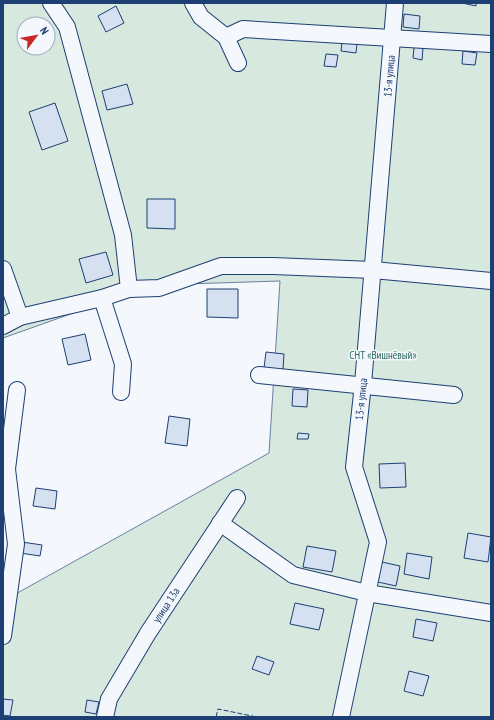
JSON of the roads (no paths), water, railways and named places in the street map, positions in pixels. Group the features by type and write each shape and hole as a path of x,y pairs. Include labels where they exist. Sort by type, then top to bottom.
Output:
{"street":[{"path":"51,3 67,27 123,235 129,289"},
{"path":"194,3 201,17 226,38 238,62"},
{"name":"13-я улица","path":"341,717 378,542 354,466 363,384 395,3"},
{"path":"226,38 243,29 491,44"},
{"path":"3,326 20,317 102,298 129,289 159,288 220,266 273,266 373,270 491,281"},
{"path":"3,270 20,317"},
{"path":"102,298 123,364 121,392"},
{"path":"259,375 363,384 454,395"},
{"path":"3,636 16,544 7,469 18,390"},
{"name":"улица 13а","path":"105,717 109,699 148,633 237,498"},
{"path":"220,523 293,575 367,593 491,613"}],"park label":[{"name":"СНТ «Вишнёвый»","path":"383,355"}]}
